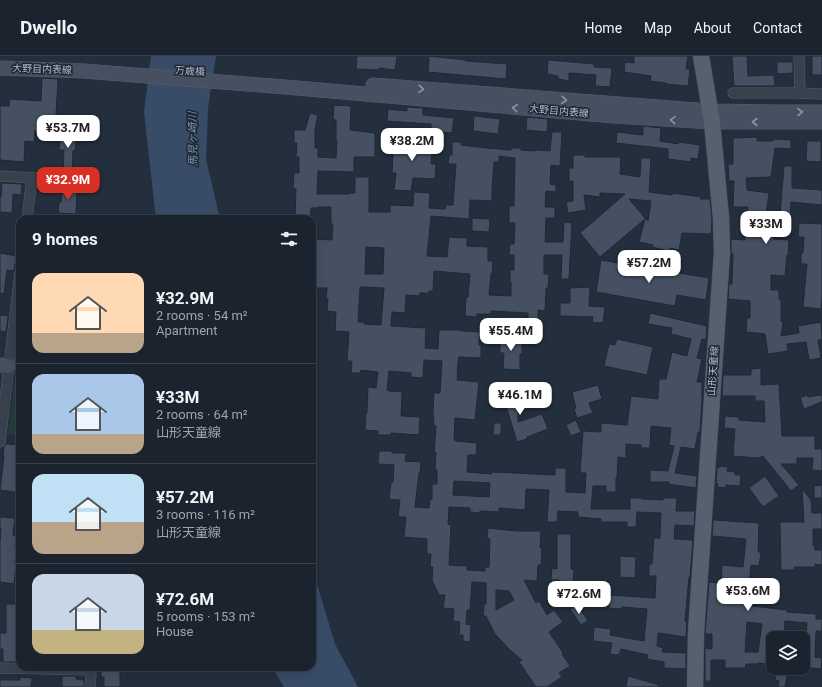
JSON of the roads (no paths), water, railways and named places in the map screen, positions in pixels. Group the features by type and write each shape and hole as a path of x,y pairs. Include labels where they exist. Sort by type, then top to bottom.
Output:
{"main road":[{"name":"山形天童線","path":"695,687 696,632 722,252 721,218 711,117 702,56"},
{"name":"大野目内表線","path":"0,60 83,67"},
{"name":"大野目内表線","path":"0,68 83,67"},
{"name":"万歳橋","path":"83,67 297,83"},
{"name":"大野目内表線","path":"297,83 531,109 822,122"},
{"name":"大野目内表線","path":"711,117 772,112 822,112"}],"street":[{"path":"799,56 800,93"},
{"path":"733,93 822,94"},
{"path":"0,176 82,181"},
{"path":"27,215 32,178"},
{"path":"0,442 4,366 16,296"},
{"path":"0,668 16,668"},
{"path":"88,671 91,674 90,687"}],"water":[{"name":"馬見ヶ崎川","path":"151,56 216,56 208,108 206,159 219,215 156,215 144,112"},
{"path":"316,580 335,644 358,687 284,687 274,671 316,671"}]}
